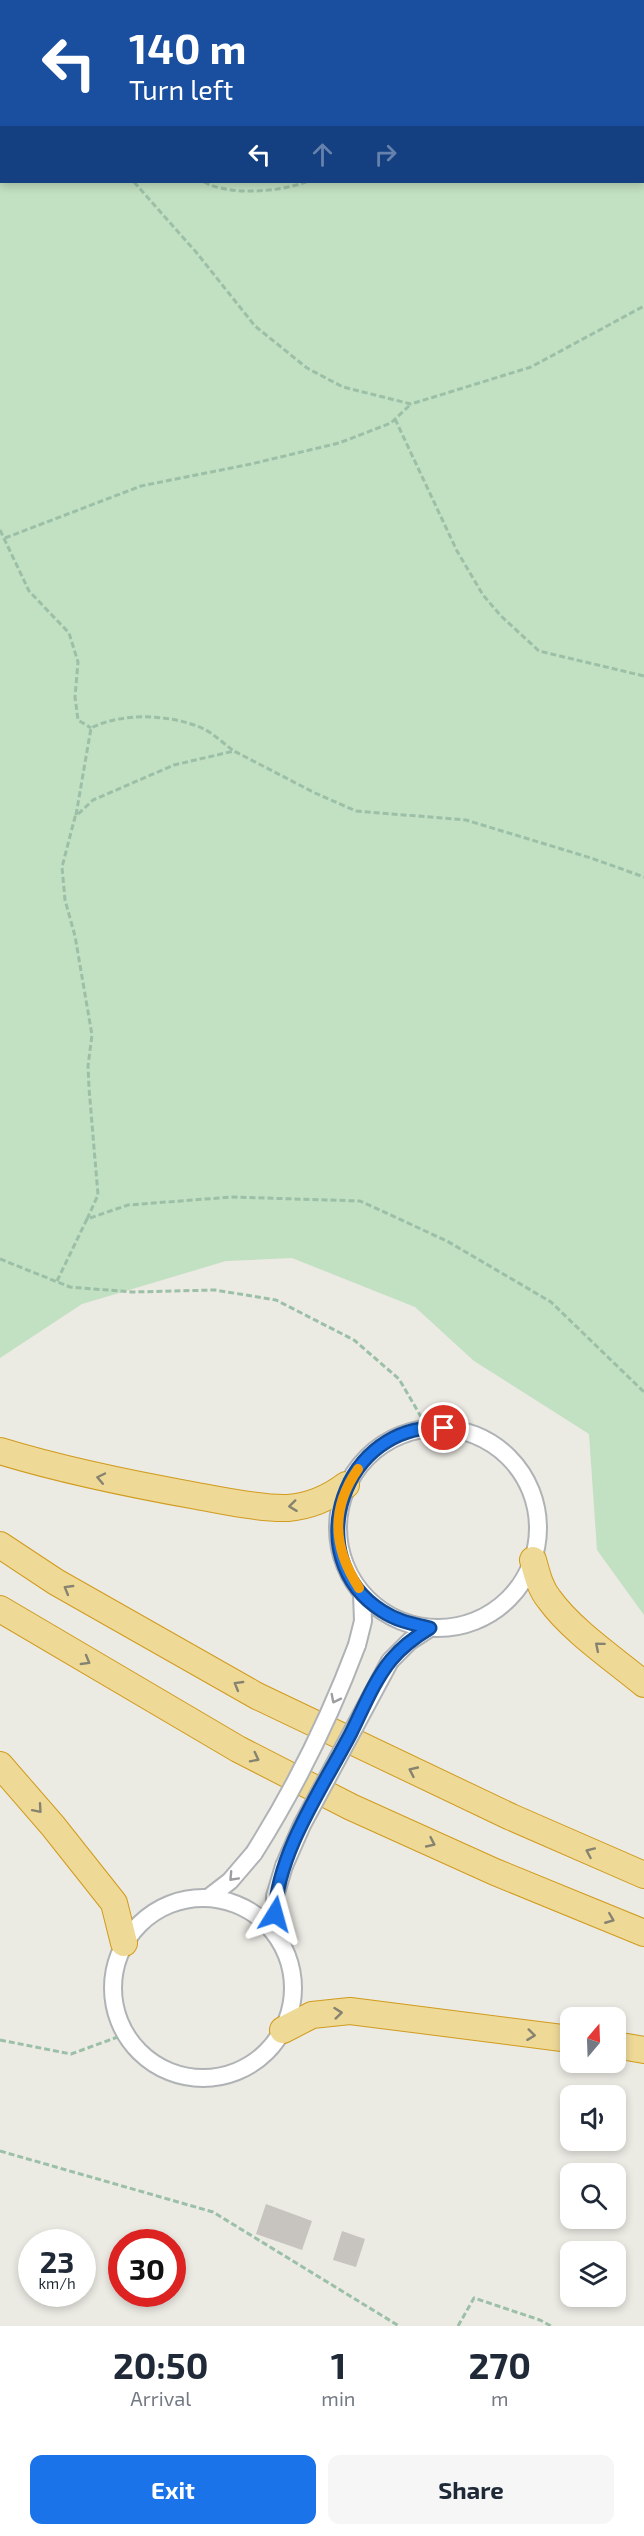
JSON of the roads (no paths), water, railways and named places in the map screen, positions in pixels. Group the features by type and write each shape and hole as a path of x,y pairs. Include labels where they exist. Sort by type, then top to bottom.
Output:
{"highway":[{"path":"0,1451 69,1471 138,1486 224,1501 286,1508 315,1503 331,1497 346,1485"},
{"path":"0,1545 56,1582 257,1696 511,1817 644,1875"},
{"path":"533,1560 540,1583 549,1600 576,1628 644,1684"},
{"path":"0,1609 238,1749 351,1807 495,1872 644,1933"},
{"path":"0,1765 53,1826 114,1903 124,1943"},
{"path":"283,2030 312,2015 350,2011 560,2039"},
{"path":"626,2047 644,2049"}],"street":[{"path":"427,1427 460,1430 492,1442 517,1465 533,1494 539,1527 533,1560 522,1584 504,1604 482,1618 456,1626 430,1628 404,1622 389,1615 362,1593 346,1569 338,1541 338,1512 346,1485 366,1456 394,1437 427,1427"},
{"path":"208,1898 230,1881 254,1853 277,1816 309,1753 340,1689 357,1645 363,1621 362,1593"},
{"path":"274,1932 275,1896 284,1866 302,1825 390,1661 410,1641 430,1628"},
{"path":"208,1898 233,1903 248,1911 274,1932 287,1955 293,1980 292,2006 283,2030 267,2052 245,2068 219,2076 192,2077 166,2070 143,2055 126,2034 116,2013 112,1989 115,1965 124,1943 140,1923 160,1908 183,1900 208,1898"}]}
